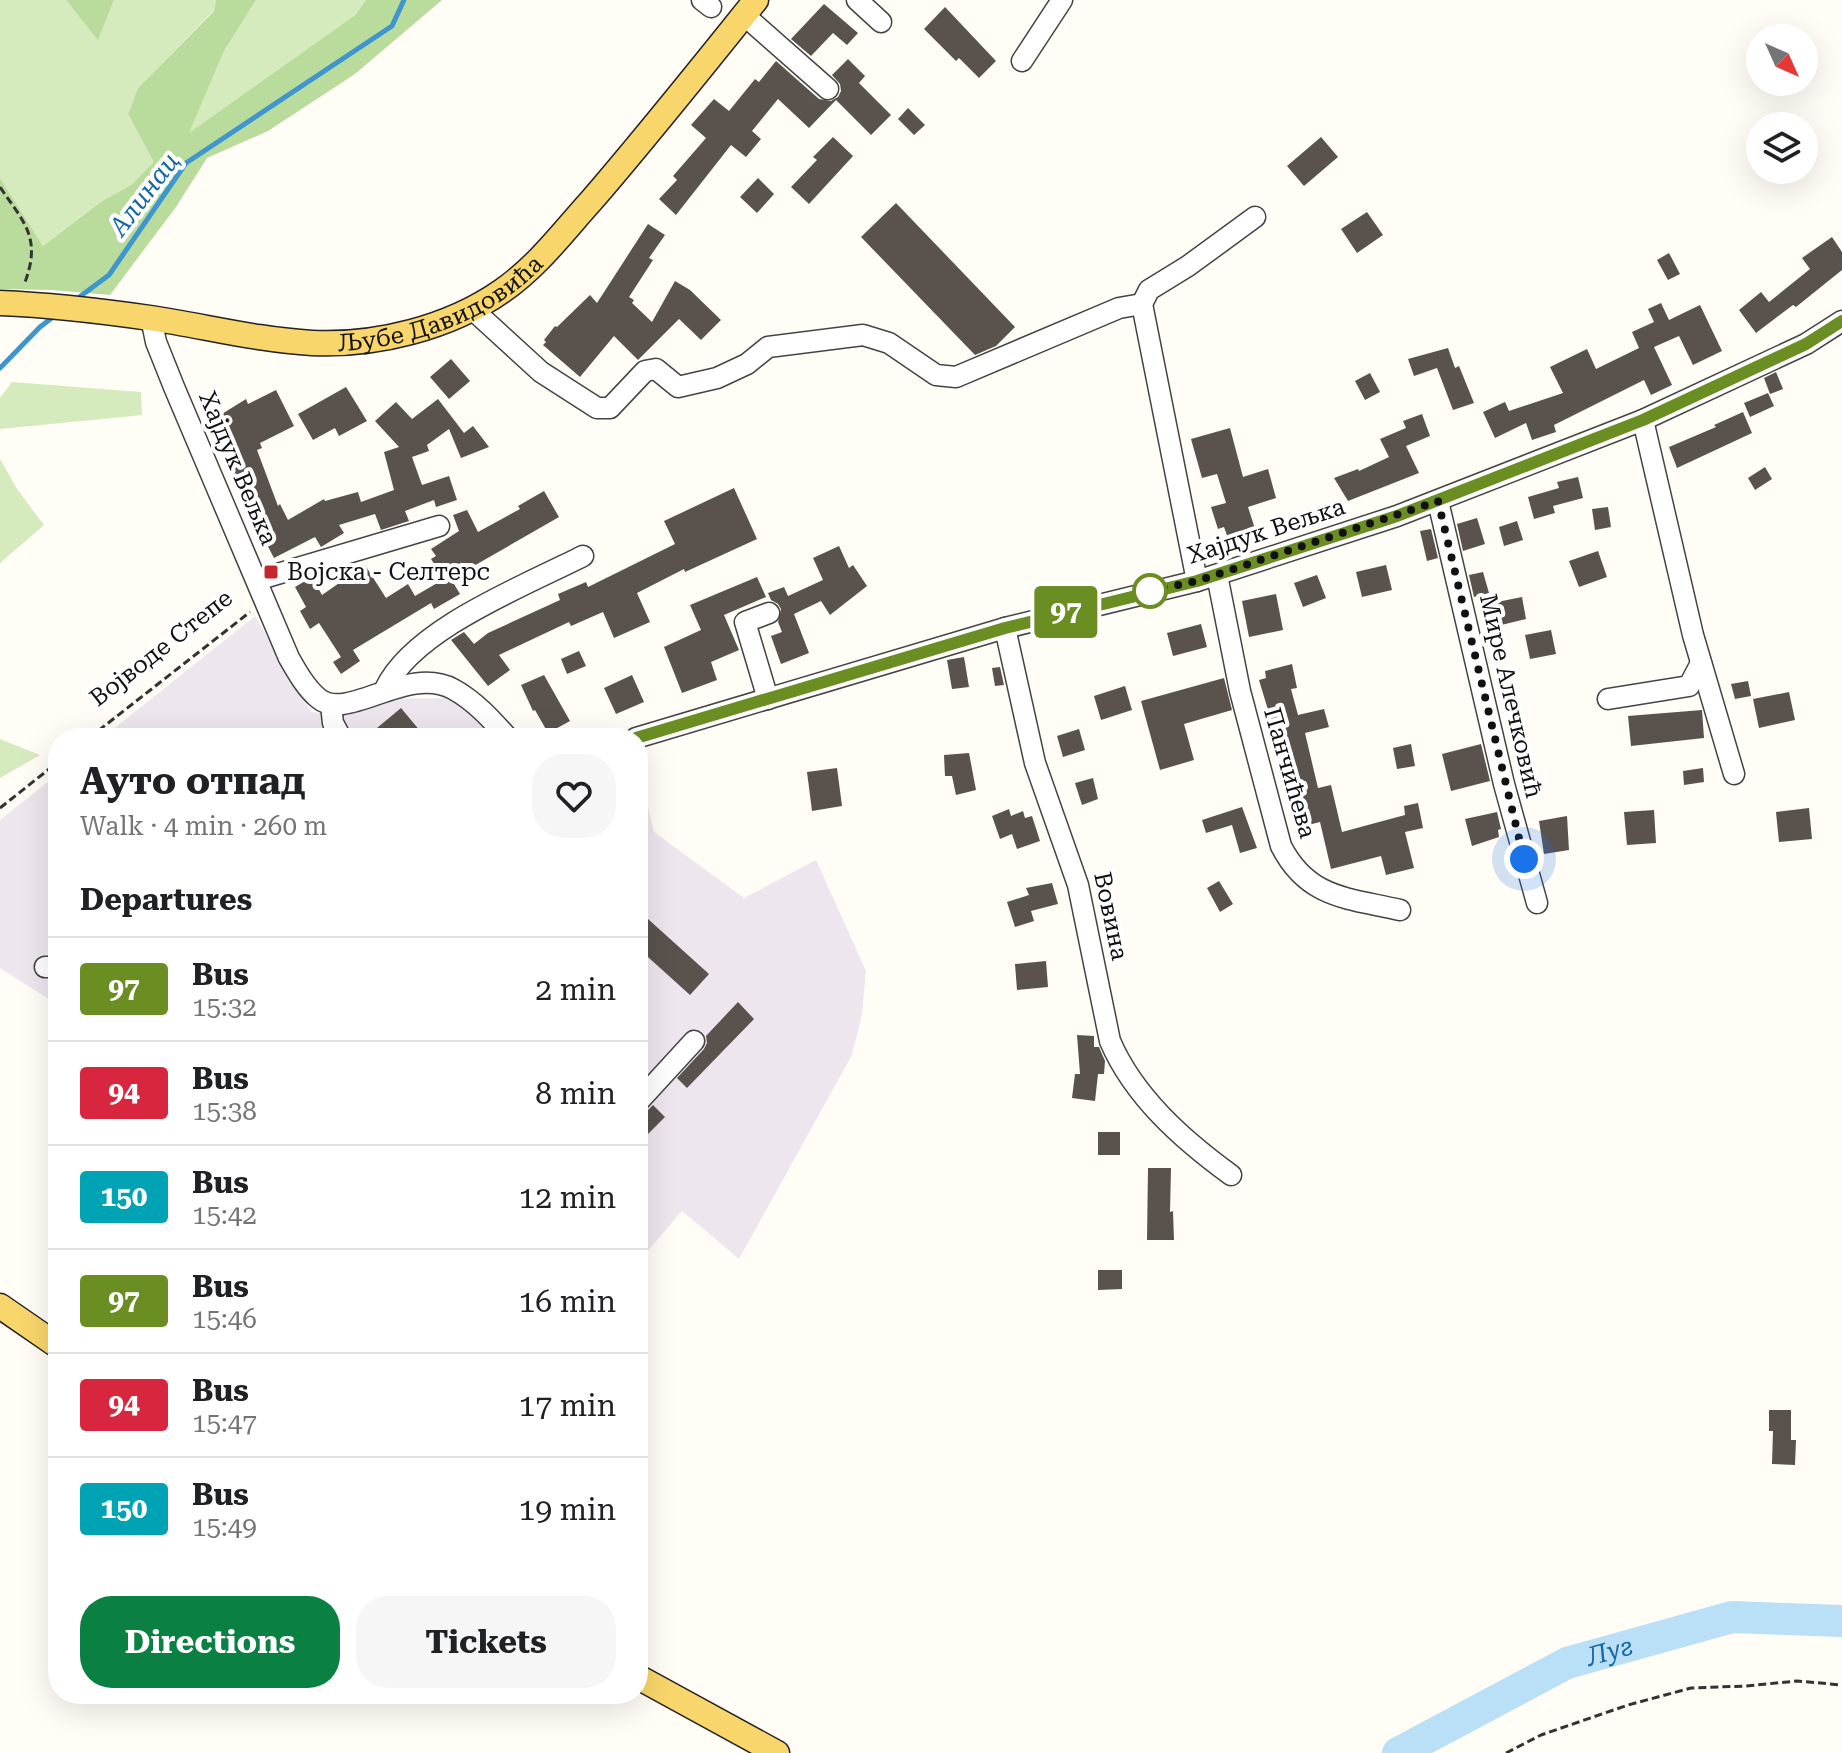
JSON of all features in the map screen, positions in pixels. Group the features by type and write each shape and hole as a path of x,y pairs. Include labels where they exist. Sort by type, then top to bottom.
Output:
{"main road":[{"name":"Љубе Давидовића","path":"7,303 151,318 284,340 339,343 402,334 471,308 501,292 546,252 750,8"},
{"path":"0,1306 48,1339"},
{"path":"648,1682 777,1753"}],"street":[{"path":"857,0 881,22"},
{"path":"1022,61 1062,0"},
{"path":"750,8 828,89"},
{"path":"471,308 541,372 597,408 610,408 645,371 656,369 678,387 717,378 747,364 768,347 863,335 889,343 936,375 956,377 1119,308 1142,304 1149,290 1255,217"},
{"name":"Панчићева","path":"1142,304 1207,578 1281,846 1303,878 1322,891 1400,910"},
{"name":"Хајдук Вељка","path":"151,318 156,342 174,387 289,658 319,700 331,705"},
{"name":"Хајдук Вељка","path":"648,734 1005,628 1207,578 1438,501 1643,420 1806,344 1842,321"},
{"path":"1643,420 1701,663 1734,774"},
{"name":"Мире Алечковић","path":"1438,501 1504,784 1537,903"},
{"path":"257,580 439,526"},
{"path":"385,689 402,662 439,631 583,556"},
{"path":"768,699 745,622 769,613"},
{"name":"Вовина","path":"1005,628 1035,763 1078,885 1110,1041 1117,1058 1137,1087 1186,1140 1231,1175"},
{"path":"1608,699 1689,686 1701,663"},
{"path":"336,728 331,705 349,705 385,689 419,682 451,688 484,711 499,728"},
{"path":"648,1091 694,1041"}],"path":[{"path":"0,187 30,236 29,267 7,303"},
{"name":"Војводе Степе","path":"102,728 266,599"},
{"path":"0,808 48,770"},
{"path":"1506,1753 1541,1735 1628,1705 1691,1688 1797,1681 1842,1685"}],"shaded area":[{"path":"255,616 311,712 344,715 374,699 448,698 488,728 115,728"},
{"path":"48,782 48,999 0,968 0,820"},
{"path":"648,807 654,832 744,898 816,860 866,971 862,1015 852,1055 739,1259 682,1211 648,1250"}],"green space":[{"path":"0,0 66,0 98,39 114,0 216,0 214,10 138,88 128,114 155,162 131,185 102,201 43,246 0,178"},
{"path":"66,0 114,0 98,40"},
{"path":"216,0 256,0 224,51 189,133 354,16 366,0 442,0 355,74 268,131 207,158 176,207 110,295 0,289 0,178 43,246 102,201 131,185 154,162 128,114 138,88 214,11"},
{"path":"256,0 366,0 348,23 188,134 224,51"},
{"path":"12,382 141,392 142,415 0,429 0,398"},
{"path":"0,459 17,489 44,525 0,563"},
{"path":"0,739 40,755 0,778"}],"building":[{"path":"824,4 858,33 847,45 833,33 811,56 791,39"},
{"path":"945,7 996,61 979,78 959,58 956,61 924,29"},
{"path":"848,59 865,76 859,83 891,115 871,135 836,100 809,128 778,99 752,131 761,139 746,157 731,145 676,215 659,199 677,180 673,176 706,138 691,125 714,99 729,111 755,79 759,82 776,61 819,99 831,101 841,91 840,84 832,75"},
{"path":"908,108 925,125 914,135 898,119"},
{"path":"833,137 853,156 809,204 791,187 817,160 813,157"},
{"path":"1321,137 1338,157 1304,186 1287,166"},
{"path":"758,178 774,194 757,213 740,197"},
{"path":"896,203 1015,327 996,346 975,355 861,237"},
{"path":"1367,212 1383,235 1357,253 1341,229"},
{"path":"648,224 665,235 629,297 634,300 632,303 652,322 675,281 690,290 721,320 701,340 679,319 638,360 614,336 580,377 543,345 544,340 590,295 597,303"},
{"path":"1832,237 1842,252 1842,270 1796,307 1793,305 1756,333 1739,310 1761,292 1769,302 1810,269 1802,258"},
{"path":"1669,253 1680,274 1668,280 1657,260"},
{"path":"1661,303 1669,320 1700,305 1722,351 1693,365 1679,336 1654,347 1672,385 1651,395 1644,380 1554,425 1556,432 1532,440 1526,423 1495,438 1483,412 1505,402 1509,411 1563,393 1550,367 1587,349 1596,369 1639,348 1632,332 1654,322 1648,309"},
{"path":"1448,348 1474,403 1453,410 1437,368 1414,376 1408,359"},
{"path":"451,359 470,381 449,399 430,377"},
{"path":"1776,372 1783,389 1770,394 1764,378"},
{"path":"1370,373 1380,392 1365,400 1355,381"},
{"path":"346,387 367,421 339,436 335,428 313,440 298,414"},
{"path":"276,390 294,426 260,443 262,448 257,450 278,506 280,504 288,520 324,499 358,492 361,502 394,490 384,452 399,447 375,421 396,402 412,419 438,399 464,433 473,426 489,447 461,458 449,429 427,445 429,451 412,457 422,485 449,476 457,500 436,507 434,500 405,511 409,521 381,530 375,514 339,525 344,533 321,547 315,537 274,558 253,518 258,516 243,477 235,480 222,447 231,444 217,417 246,399 248,404"},
{"path":"1768,393 1774,406 1750,417 1744,403"},
{"path":"1743,412 1752,433 1677,468 1669,447"},
{"path":"1422,414 1430,436 1406,446 1419,473 1348,501 1334,478 1389,457 1380,439 1406,428 1403,421"},
{"path":"1230,428 1243,477 1268,469 1276,498 1248,507 1256,532 1229,541 1224,527 1218,529 1211,507 1226,503 1217,474 1202,478 1191,439"},
{"path":"1765,467 1772,479 1755,490 1748,478"},
{"path":"1578,477 1583,498 1553,506 1555,513 1534,519 1528,497 1559,488 1557,482"},
{"path":"734,488 757,539 685,572 684,569 637,593 650,622 614,638 603,612 571,626 569,622 499,655 510,670 488,686 451,640 464,632 474,644 488,633 560,600 558,594 586,582 588,587 675,544 664,521"},
{"path":"544,491 559,517 451,579 460,594 434,609 431,603 353,650 360,661 341,674 333,662 341,657 319,623 310,629 300,611 306,607 295,587 312,577 322,595 365,565 386,598 408,584 415,596 444,579 431,559 436,556 431,549 459,531 453,515 467,510 478,532 520,509 518,506"},
{"path":"1608,507 1611,527 1595,530 1592,509"},
{"path":"1477,518 1485,544 1463,551 1457,524"},
{"path":"1517,521 1523,540 1504,546 1499,527"},
{"path":"1431,529 1438,558 1427,561 1420,531"},
{"path":"839,546 849,568 853,565 867,586 830,615 821,601 794,614 809,653 781,664 771,636 782,632 778,622 781,609 768,593 784,587 788,596 823,580 813,558"},
{"path":"1598,551 1607,577 1579,587 1569,561"},
{"path":"1386,565 1392,590 1362,597 1356,572"},
{"path":"1483,572 1489,593 1474,597 1469,575"},
{"path":"1317,575 1326,598 1303,607 1294,583"},
{"path":"757,577 766,597 724,615 739,650 711,662 717,680 682,693 664,647 701,630 690,605"},
{"path":"1276,594 1283,630 1249,637 1242,601"},
{"path":"1522,597 1526,619 1497,626 1492,603"},
{"path":"1201,624 1207,647 1173,656 1167,633"},
{"path":"1551,630 1556,654 1530,659 1525,635"},
{"path":"579,651 586,666 567,674 561,659"},
{"path":"964,657 969,687 952,689 947,660"},
{"path":"1292,664 1297,688 1291,689 1298,715 1324,709 1329,727 1305,733 1318,788 1331,785 1342,832 1405,815 1404,806 1418,803 1423,828 1405,832 1414,868 1386,875 1381,856 1331,869 1320,822 1308,825 1296,776 1285,779 1280,761 1283,760 1259,680 1266,678 1265,671"},
{"path":"1000,667 1004,685 995,686 992,668"},
{"path":"544,675 570,721 557,728 545,728 521,685"},
{"path":"632,675 644,702 616,714 604,688"},
{"path":"1224,678 1232,710 1184,724 1194,760 1160,770 1141,701"},
{"path":"1748,681 1751,696 1735,699 1731,684"},
{"path":"1125,686 1132,710 1101,720 1094,696"},
{"path":"1789,692 1795,720 1759,728 1753,699"},
{"path":"401,708 418,728 377,728"},
{"path":"1702,710 1704,738 1631,746 1628,716"},
{"path":"1079,729 1085,750 1063,757 1057,736"},
{"path":"1411,744 1415,766 1397,769 1393,748"},
{"path":"1481,744 1490,781 1451,791 1442,754"},
{"path":"969,753 976,790 956,795 952,776 945,776 944,755"},
{"path":"837,768 842,806 812,811 807,772"},
{"path":"1703,768 1704,782 1684,785 1683,771"},
{"path":"1093,778 1098,799 1082,805 1075,783"},
{"path":"1242,807 1257,848 1240,853 1232,825 1206,833 1202,820"},
{"path":"1809,808 1812,839 1779,842 1776,812"},
{"path":"1009,809 1011,816 1023,811 1025,818 1032,816 1040,841 1017,849 1012,834 1000,839 992,816"},
{"path":"1654,810 1656,843 1627,845 1624,812"},
{"path":"1497,812 1501,829 1498,830 1499,837 1472,846 1465,819"},
{"path":"1567,816 1569,850 1544,854 1539,821"},
{"path":"1219,881 1233,904 1220,912 1207,888"},
{"path":"1052,883 1058,904 1031,911 1034,921 1015,927 1007,902 1029,895 1026,888"},
{"path":"648,919 709,974 690,995 648,957"},
{"path":"1046,961 1048,987 1017,990 1015,964"},
{"path":"738,1002 754,1019 687,1088 677,1078 704,1049 706,1036"},
{"path":"1077,1035 1094,1036 1094,1047 1099,1047 1105,1061 1104,1074 1098,1074 1095,1101 1072,1098 1075,1074 1080,1074"},
{"path":"653,1105 665,1117 648,1134 648,1110"},
{"path":"1098,1132 1120,1132 1120,1155 1098,1155"},
{"path":"1148,1168 1171,1168 1170,1212 1173,1211 1174,1240 1147,1240"},
{"path":"1098,1270 1122,1270 1122,1289 1098,1290"},
{"path":"1769,1410 1791,1410 1791,1440 1796,1440 1795,1465 1772,1464 1773,1431 1769,1431"}],"waterway":[{"name":"Алинац","path":"74,301 109,275 186,163 392,26 404,0"},
{"name":"Алинац","path":"0,368 57,314"},
{"name":"Луг","path":"1398,1753 1567,1663 1732,1617 1842,1621"}],"bus line":[{"name":"97","path":"648,734 1005,628 1197,581 1397,516 1643,420 1806,344 1842,321"}],"place":[{"name":"Војска - Селтерс","path":"271,572"}],"route":[{"path":"1150,591 1197,581 1438,501 1524,859"}]}
